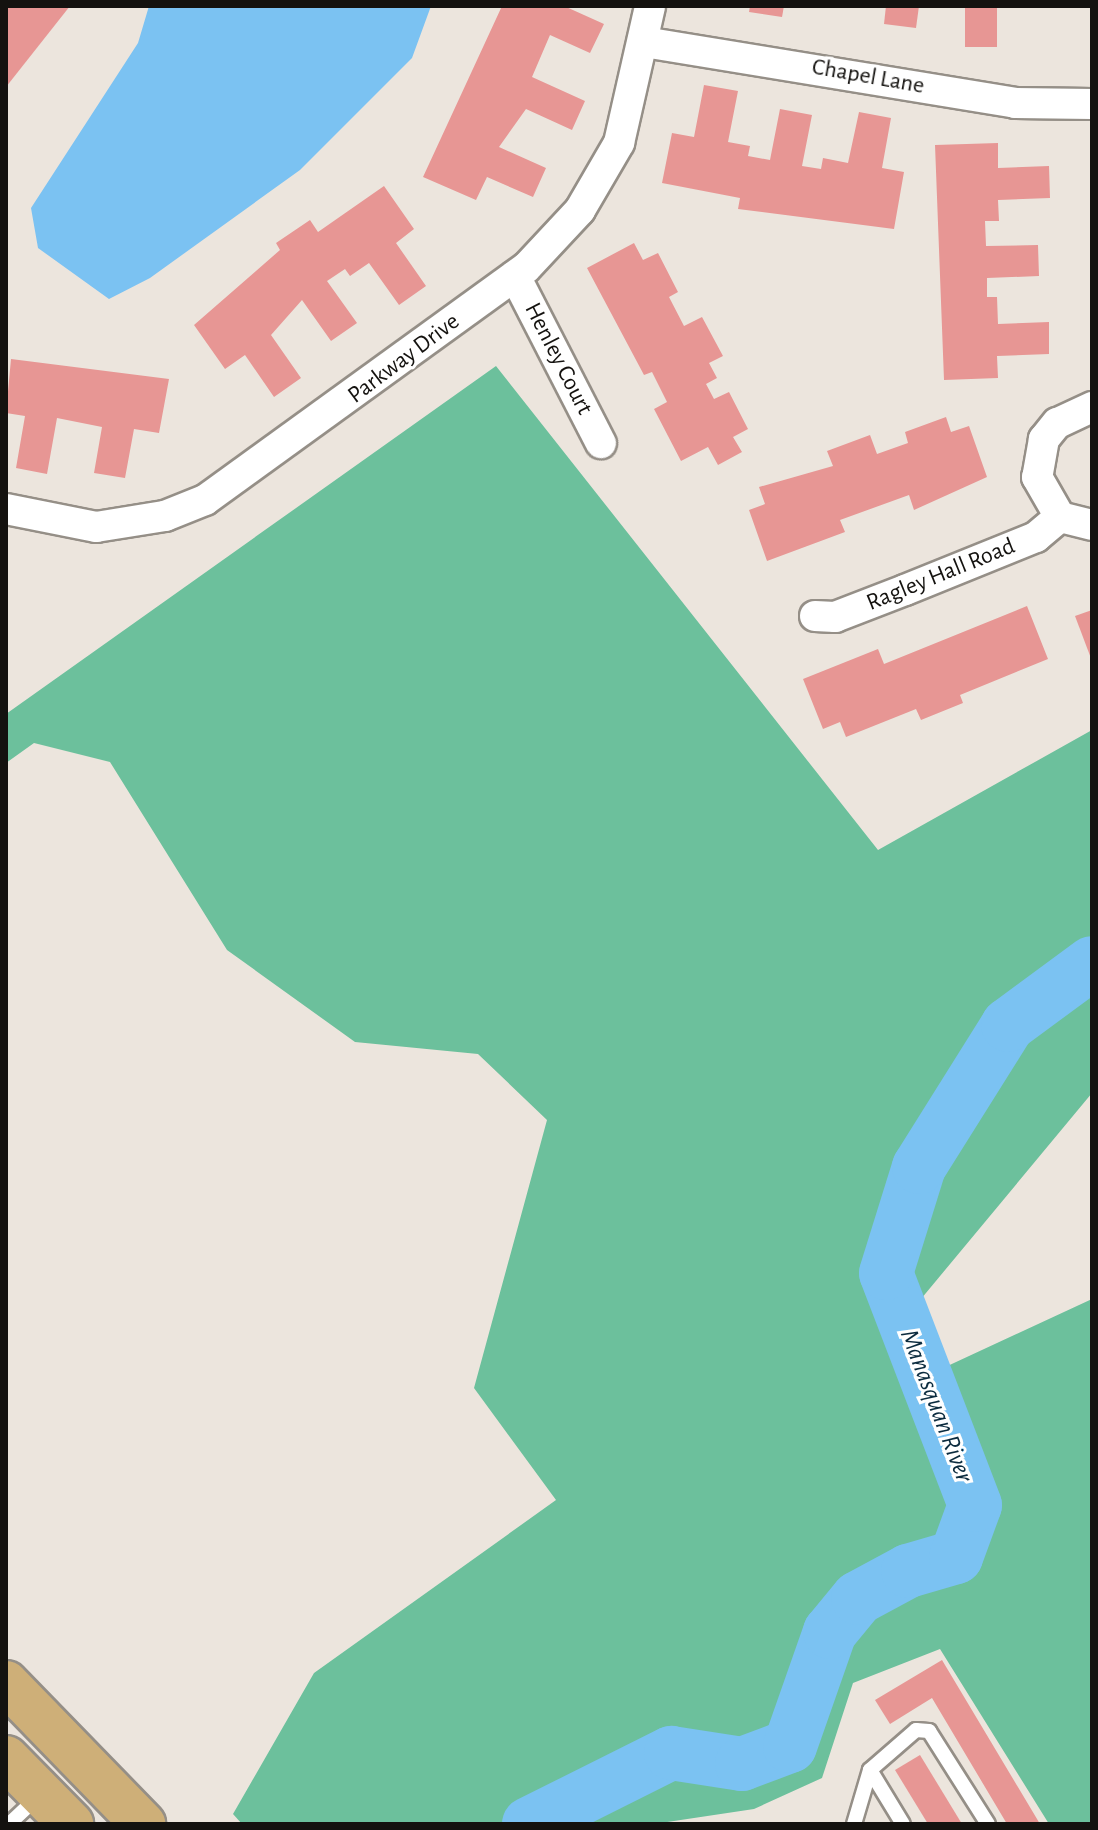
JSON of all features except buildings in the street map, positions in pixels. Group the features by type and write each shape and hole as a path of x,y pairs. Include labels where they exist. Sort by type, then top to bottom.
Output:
{"highway":[{"path":"6,1683 143,1824"},
{"path":"6,1758 71,1824"}],"street":[{"name":"Parkway Drive","path":"6,509 96,527 165,516 205,500 515,276 554,241 607,166 628,120 650,6"},
{"name":"Chapel Lane","path":"644,42 1015,103 1092,104"},
{"name":"Henley Court","path":"515,276 601,443"},
{"path":"1092,407 1057,423 1038,458 1042,491 1060,517 1092,525"},
{"name":"Ragley Hall Road","path":"815,616 835,617 920,585 1036,537 1060,517"}],"lane":[{"path":"854,1824 870,1770 894,1741 929,1731 988,1824"},
{"path":"870,1770 903,1824"},
{"path":"9,1824 41,1793"}],"green space":[{"path":"496,366 878,850 1092,730 1092,1093 916,1305 913,1382 1092,1299 1092,1824 1049,1824 940,1649 853,1683 822,1778 754,1809 654,1824 242,1824 233,1814 314,1673 556,1500 474,1388 547,1120 478,1054 355,1042 227,950 110,762 34,743 6,763 6,714"}],"water":[{"path":"149,6 431,6 412,58 300,170 150,278 109,299 38,248 31,208 138,43"}],"waterway":[{"name":"Manasquan River","path":"529,1824 671,1753 742,1764 790,1746 830,1632 858,1598 908,1571 956,1557 975,1505 886,1273 919,1167 1008,1025 1092,963"}]}
